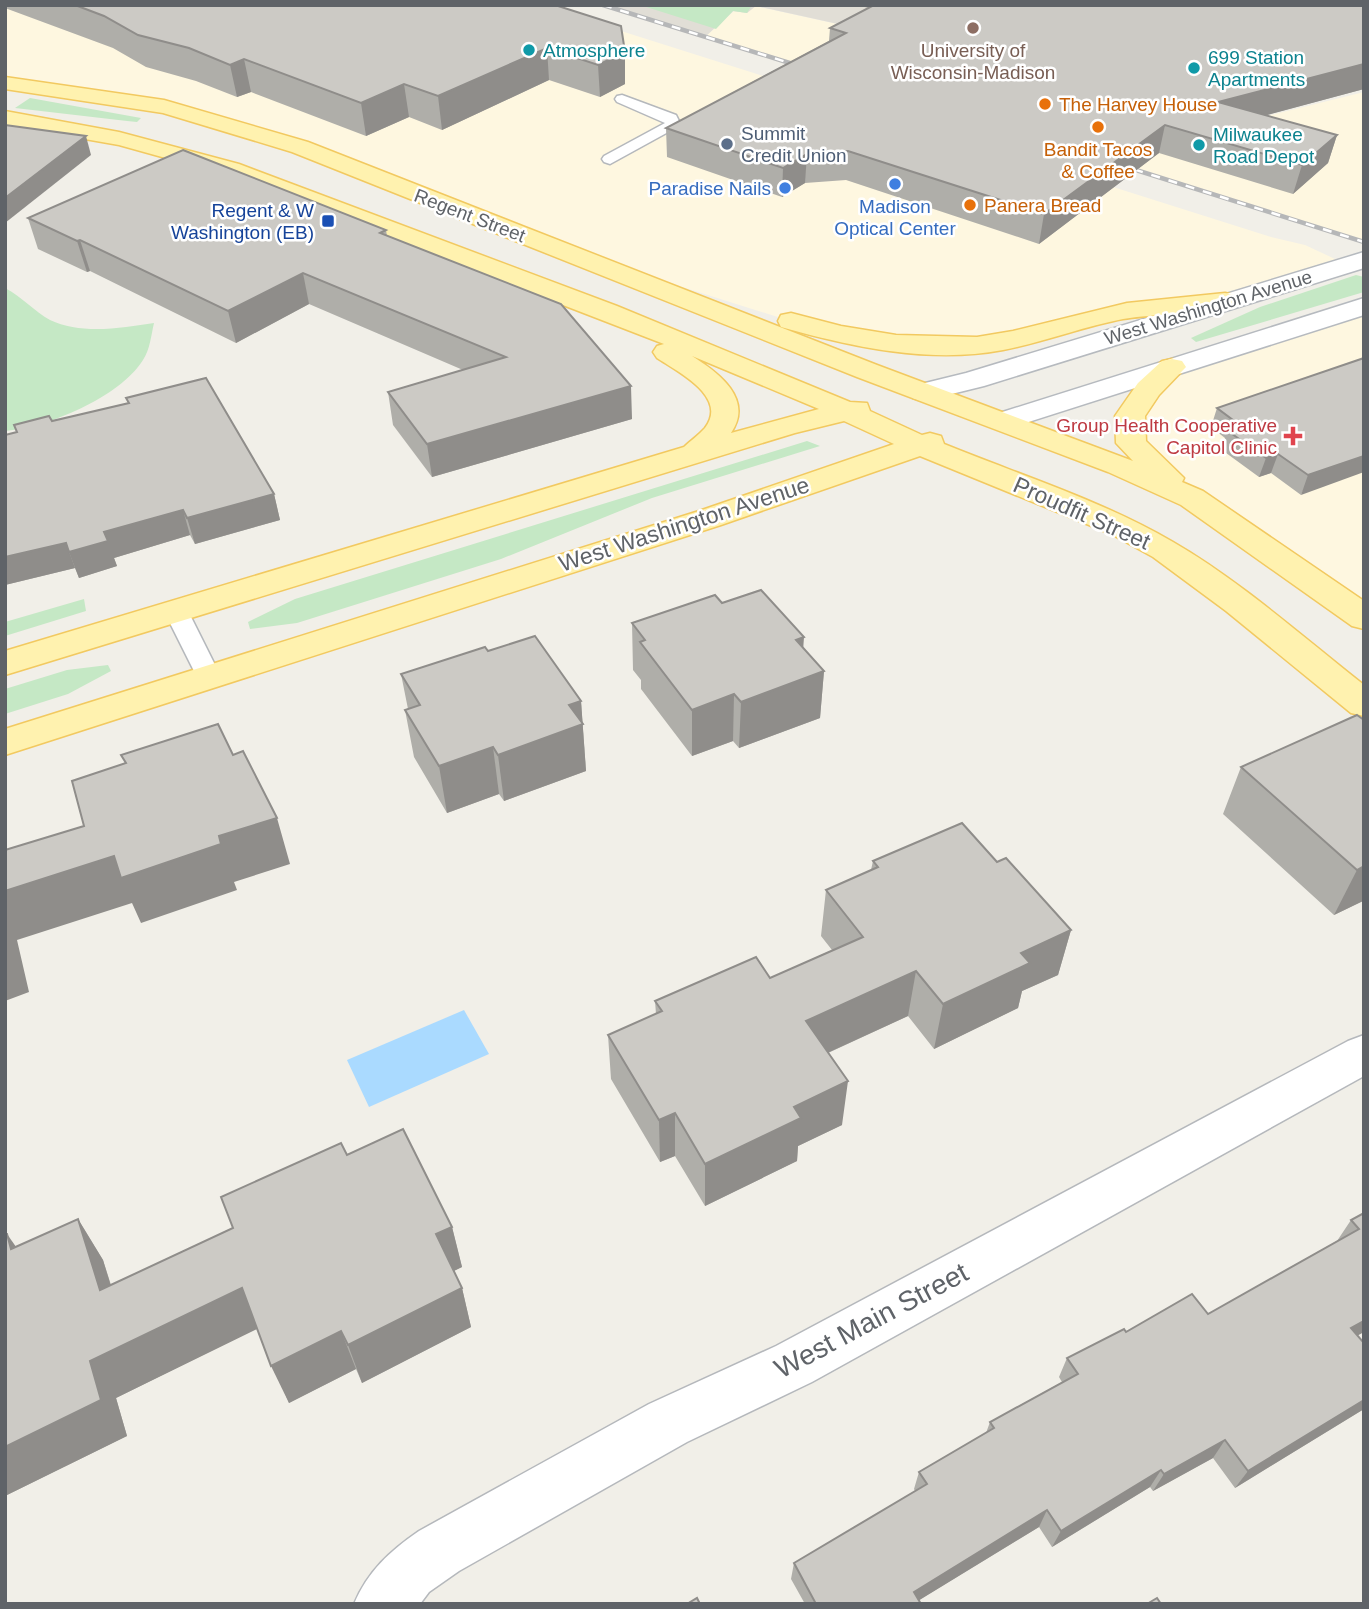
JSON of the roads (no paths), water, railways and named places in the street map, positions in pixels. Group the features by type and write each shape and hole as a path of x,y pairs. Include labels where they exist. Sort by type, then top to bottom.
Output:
{"main road":[{"name":"Regent Street","path":"5,83 108,97 211,119 300,147 923,391"},
{"name":"Regent Street","path":"5,118 126,138 179,151 608,312 801,390 846,411"},
{"path":"549,245 803,325 921,346 1000,342 1092,317 1163,304 1225,301"},
{"path":"608,312 710,381 724,399 725,417 721,427 693,455"},
{"path":"1172,367 1148,389 1130,416 1131,443 1192,498 1279,556 1364,618"},
{"path":"923,391 1119,466 1192,498"},
{"name":"West Washington Avenue","path":"5,663 693,455 923,391"},
{"name":"Proudfit Street","path":"846,411 920,445 1080,509 1164,550 1238,603 1364,704"},
{"name":"West Washington Avenue","path":"5,742 697,522 920,445 1003,421"}],"street":[{"name":"West Washington Avenue","path":"923,391 974,380 1364,260"},
{"name":"West Washington Avenue","path":"1003,421 1364,306"},
{"name":"West Main Street","path":"385,1600 409,1573 439,1551 656,1430 794,1364 1364,1054"}],"lane":[{"path":"610,159 673,125 671,118 622,99"},
{"path":"176,611 209,677"}],"water":[{"path":"464,1010 489,1054 369,1107 347,1060"}],"railway":[{"path":"603,5 809,69"},
{"path":"1117,164 1364,242"}],"place":[{"name":"University of Wisconsin-Madison","path":"973,28"},
{"name":"Atmosphere","path":"529,50"},
{"name":"699 Station Apartments","path":"1194,68"},
{"name":"The Harvey House","path":"1045,104"},
{"name":"Bandit Tacos & Coffee","path":"1098,127"},
{"name":"Summit Credit Union","path":"727,144"},
{"name":"Milwaukee Road Depot","path":"1199,145"},
{"name":"Madison Optical Center","path":"895,184"},
{"name":"Paradise Nails","path":"785,188"},
{"name":"Panera Bread","path":"970,205"},
{"name":"Regent & W Washington (EB)","path":"328,221"},
{"name":"Group Health Cooperative Capitol Clinic","path":"1293,436"}]}
